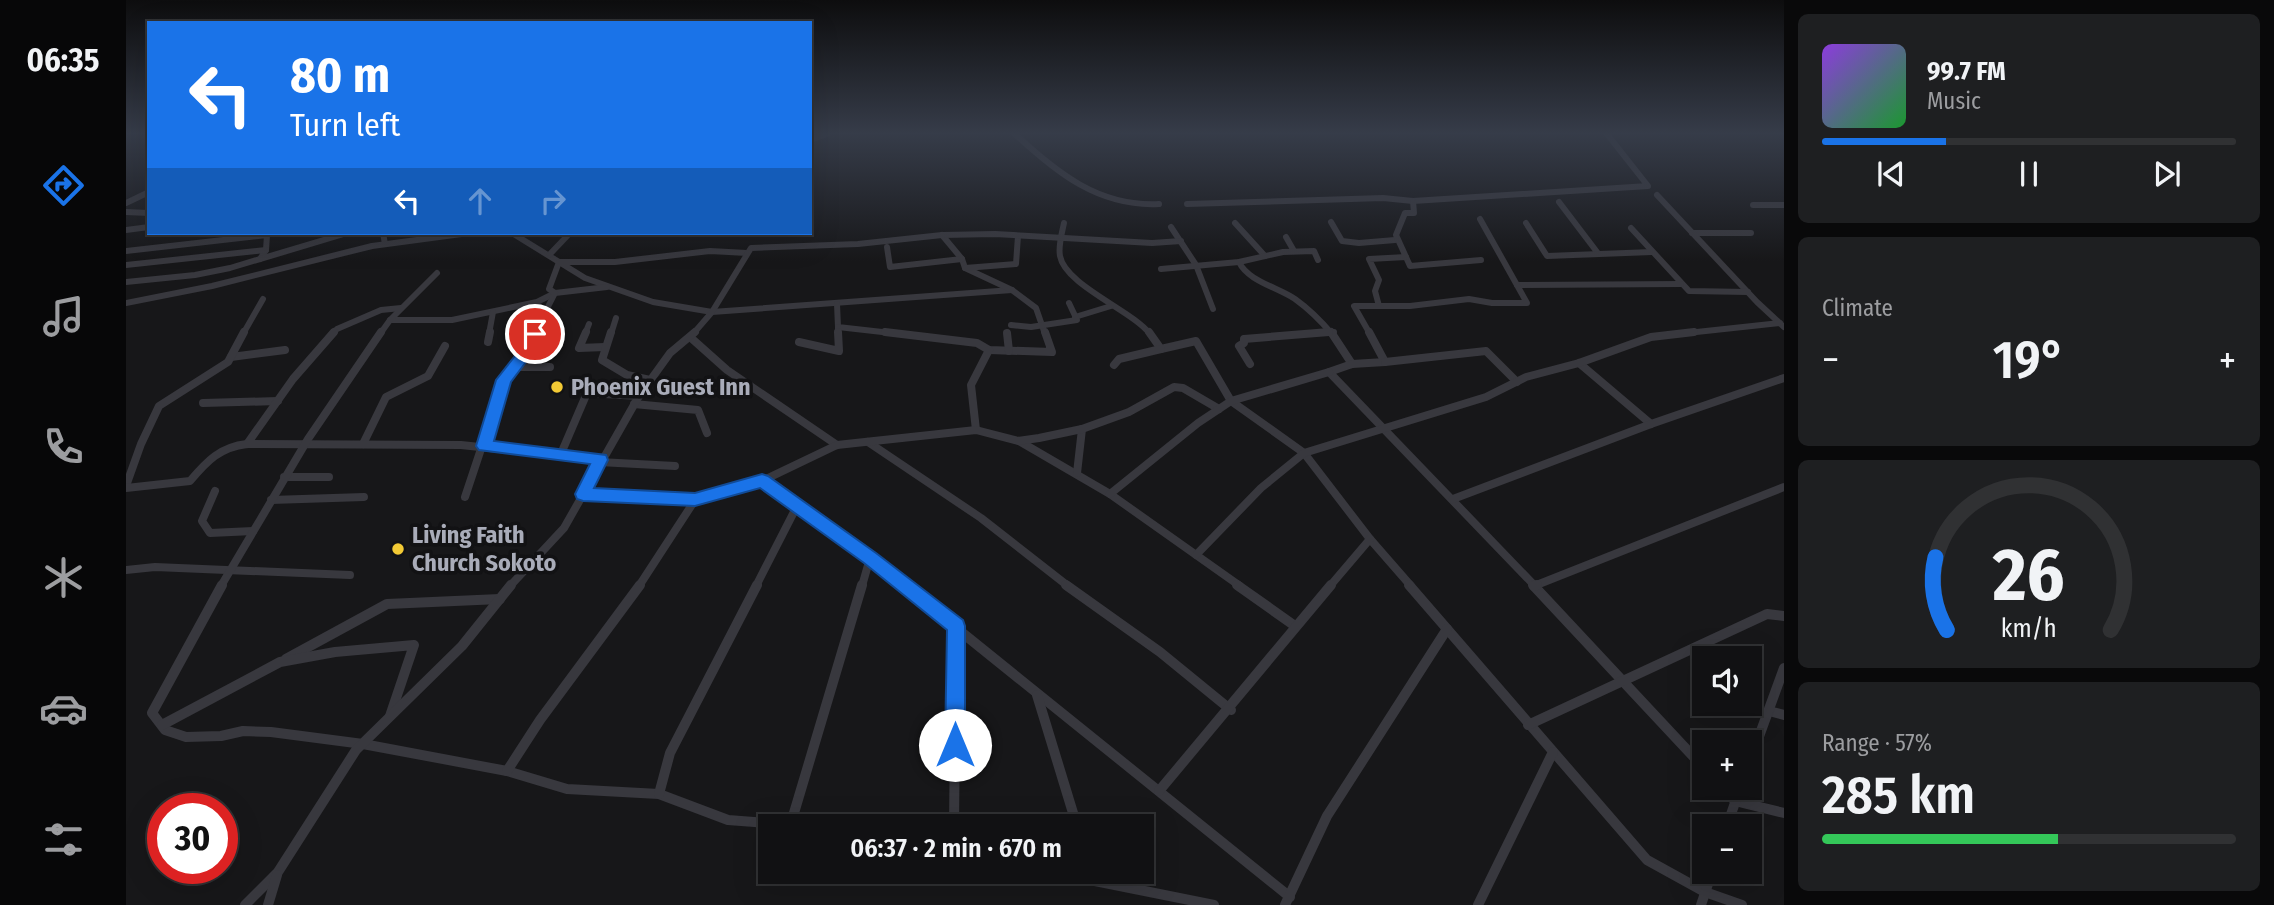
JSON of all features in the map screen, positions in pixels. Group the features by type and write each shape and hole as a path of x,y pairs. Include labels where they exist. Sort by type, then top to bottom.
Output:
{"street":[{"path":"1066,176 1088,191 1138,207 1159,204"},
{"path":"1187,204 1383,198 1413,201 1648,186 1640,176"},
{"path":"126,203 147,193"},
{"path":"1657,195 1782,325"},
{"path":"126,197 135,198"},
{"path":"1413,201 1415,212 1405,213 1394,231 1395,240 1410,266 1480,260"},
{"path":"1559,202 1597,252"},
{"path":"1754,205 1784,205"},
{"path":"126,212 147,213"},
{"path":"1385,362 1354,306 1410,306 1469,299 1492,303 1527,303 1480,219"},
{"path":"1331,222 1342,241 1359,243 1395,240"},
{"path":"1064,223 1059,253 1063,266 1111,306 1145,327 1161,349"},
{"path":"1236,223 1241,235 1256,245 1265,256"},
{"path":"1526,223 1547,256 1652,252"},
{"path":"126,230 147,227"},
{"path":"1171,227 1196,265 1213,309"},
{"path":"1631,228 1681,284 1694,292 1748,292"},
{"path":"1692,233 1751,233"},
{"path":"191,243 212,235"},
{"path":"126,282 195,275 260,259 332,235"},
{"path":"383,235 385,244"},
{"path":"126,303 212,286 385,244 454,235"},
{"path":"516,235 550,254 573,272 653,302 712,312 1012,290"},
{"path":"550,254 568,235"},
{"path":"244,905 278,872 336,779 363,744 462,646 564,528 636,400 670,353 690,337 712,312 751,248 858,244 942,235 1152,243 1181,241"},
{"path":"838,327 977,343 989,350 1052,352 1036,308 1012,290 965,268 962,259 942,235"},
{"path":"126,251 267,236 266,250 260,259"},
{"path":"965,268 1016,264 1018,236"},
{"path":"1286,237 1294,251"},
{"path":"887,247 890,267 962,259"},
{"path":"126,265 266,250"},
{"path":"559,262 615,262 710,251 747,253"},
{"path":"1161,269 1239,262 1294,251 1314,251 1318,260"},
{"path":"1379,306 1375,291 1379,280 1369,259 1406,257"},
{"path":"555,293 549,289 559,262"},
{"path":"1239,262 1244,272 1269,283 1308,307 1334,332 1352,364"},
{"path":"437,273 390,320 304,445 230,570 152,713 165,730 186,737 271,732 363,744 507,771 567,789 659,794 729,820 758,822"},
{"path":"1517,285 1681,284"},
{"path":"390,320 452,320 537,302 555,293 612,287"},
{"path":"465,497 504,380 524,354 555,293"},
{"path":"263,299 231,357 222,366 159,406 141,443 126,487 190,481 208,459 228,446 247,444 484,446 600,461 675,466"},
{"path":"1009,351 1009,329 1077,320 1069,303"},
{"path":"799,342 839,351 836,304"},
{"path":"1075,317 1111,306"},
{"path":"247,444 337,329 381,310 401,308"},
{"path":"488,342 493,312"},
{"path":"616,318 602,360 627,375 650,380"},
{"path":"589,324 579,348 605,346"},
{"path":"1196,555 1241,506 1280,470 1304,453 1486,397 1517,382 1651,337 1782,325"},
{"path":"1250,364 1240,346 1244,339 1334,332"},
{"path":"690,337 727,370 837,445"},
{"path":"1114,365 1119,359 1196,341 1231,401 1304,453 1370,539 1647,860 1705,892 1742,905"},
{"path":"363,444 386,397 428,376 445,346"},
{"path":"231,357 285,350"},
{"path":"976,430 971,385 989,350"},
{"path":"1110,494 1198,423 1231,401 1352,364 1486,351 1517,382"},
{"path":"1579,363 1651,424"},
{"path":"514,367 551,367"},
{"path":"1329,372 1453,499 1692,756"},
{"path":"1453,499 1651,424 1784,378"},
{"path":"1018,441 1082,429 1134,410 1174,387 1183,388 1219,409"},
{"path":"560,456 587,393 698,410 707,433"},
{"path":"203,403 278,401"},
{"path":"1077,473 1082,429"},
{"path":"583,494 695,500 762,481 837,445 976,430 1018,441 1077,473 1295,626"},
{"path":"867,442 941,490 1016,545 1034,562 1128,627 1190,674 1231,710"},
{"path":"284,477 328,477"},
{"path":"762,481 870,558 956,626 1159,791 1287,901 1327,816 1447,629"},
{"path":"1534,586 1784,487"},
{"path":"215,491 202,521 210,533 253,531"},
{"path":"271,500 363,497"},
{"path":"507,771 540,720 625,608 695,500"},
{"path":"659,794 670,753 797,506"},
{"path":"1159,791 1231,710 1295,626 1370,539"},
{"path":"794,814 870,558"},
{"path":"126,570 155,567 350,575"},
{"path":"162,725 387,604 500,599"},
{"path":"1528,725 1767,614 1784,616"},
{"path":"954,814 956,626"},
{"path":"280,662 335,652 414,645 390,718"},
{"path":"1762,730 1784,667"},
{"path":"1036,693 1073,814"},
{"path":"1769,711 1784,715"},
{"path":"1478,905 1553,752"},
{"path":"1731,814 1735,801 1784,813"},
{"path":"268,905 278,872"},
{"path":"1126,884 1214,905"},
{"path":"1700,905 1708,884"}],"place":[{"name":"Phoenix Guest Inn","path":"557,387"},
{"name":"Living Faith Church Sokoto","path":"398,549"}],"route":[{"path":"535,334 504,380 484,446 600,460 583,494 695,500 762,481 870,558 956,626 955,745"}]}
